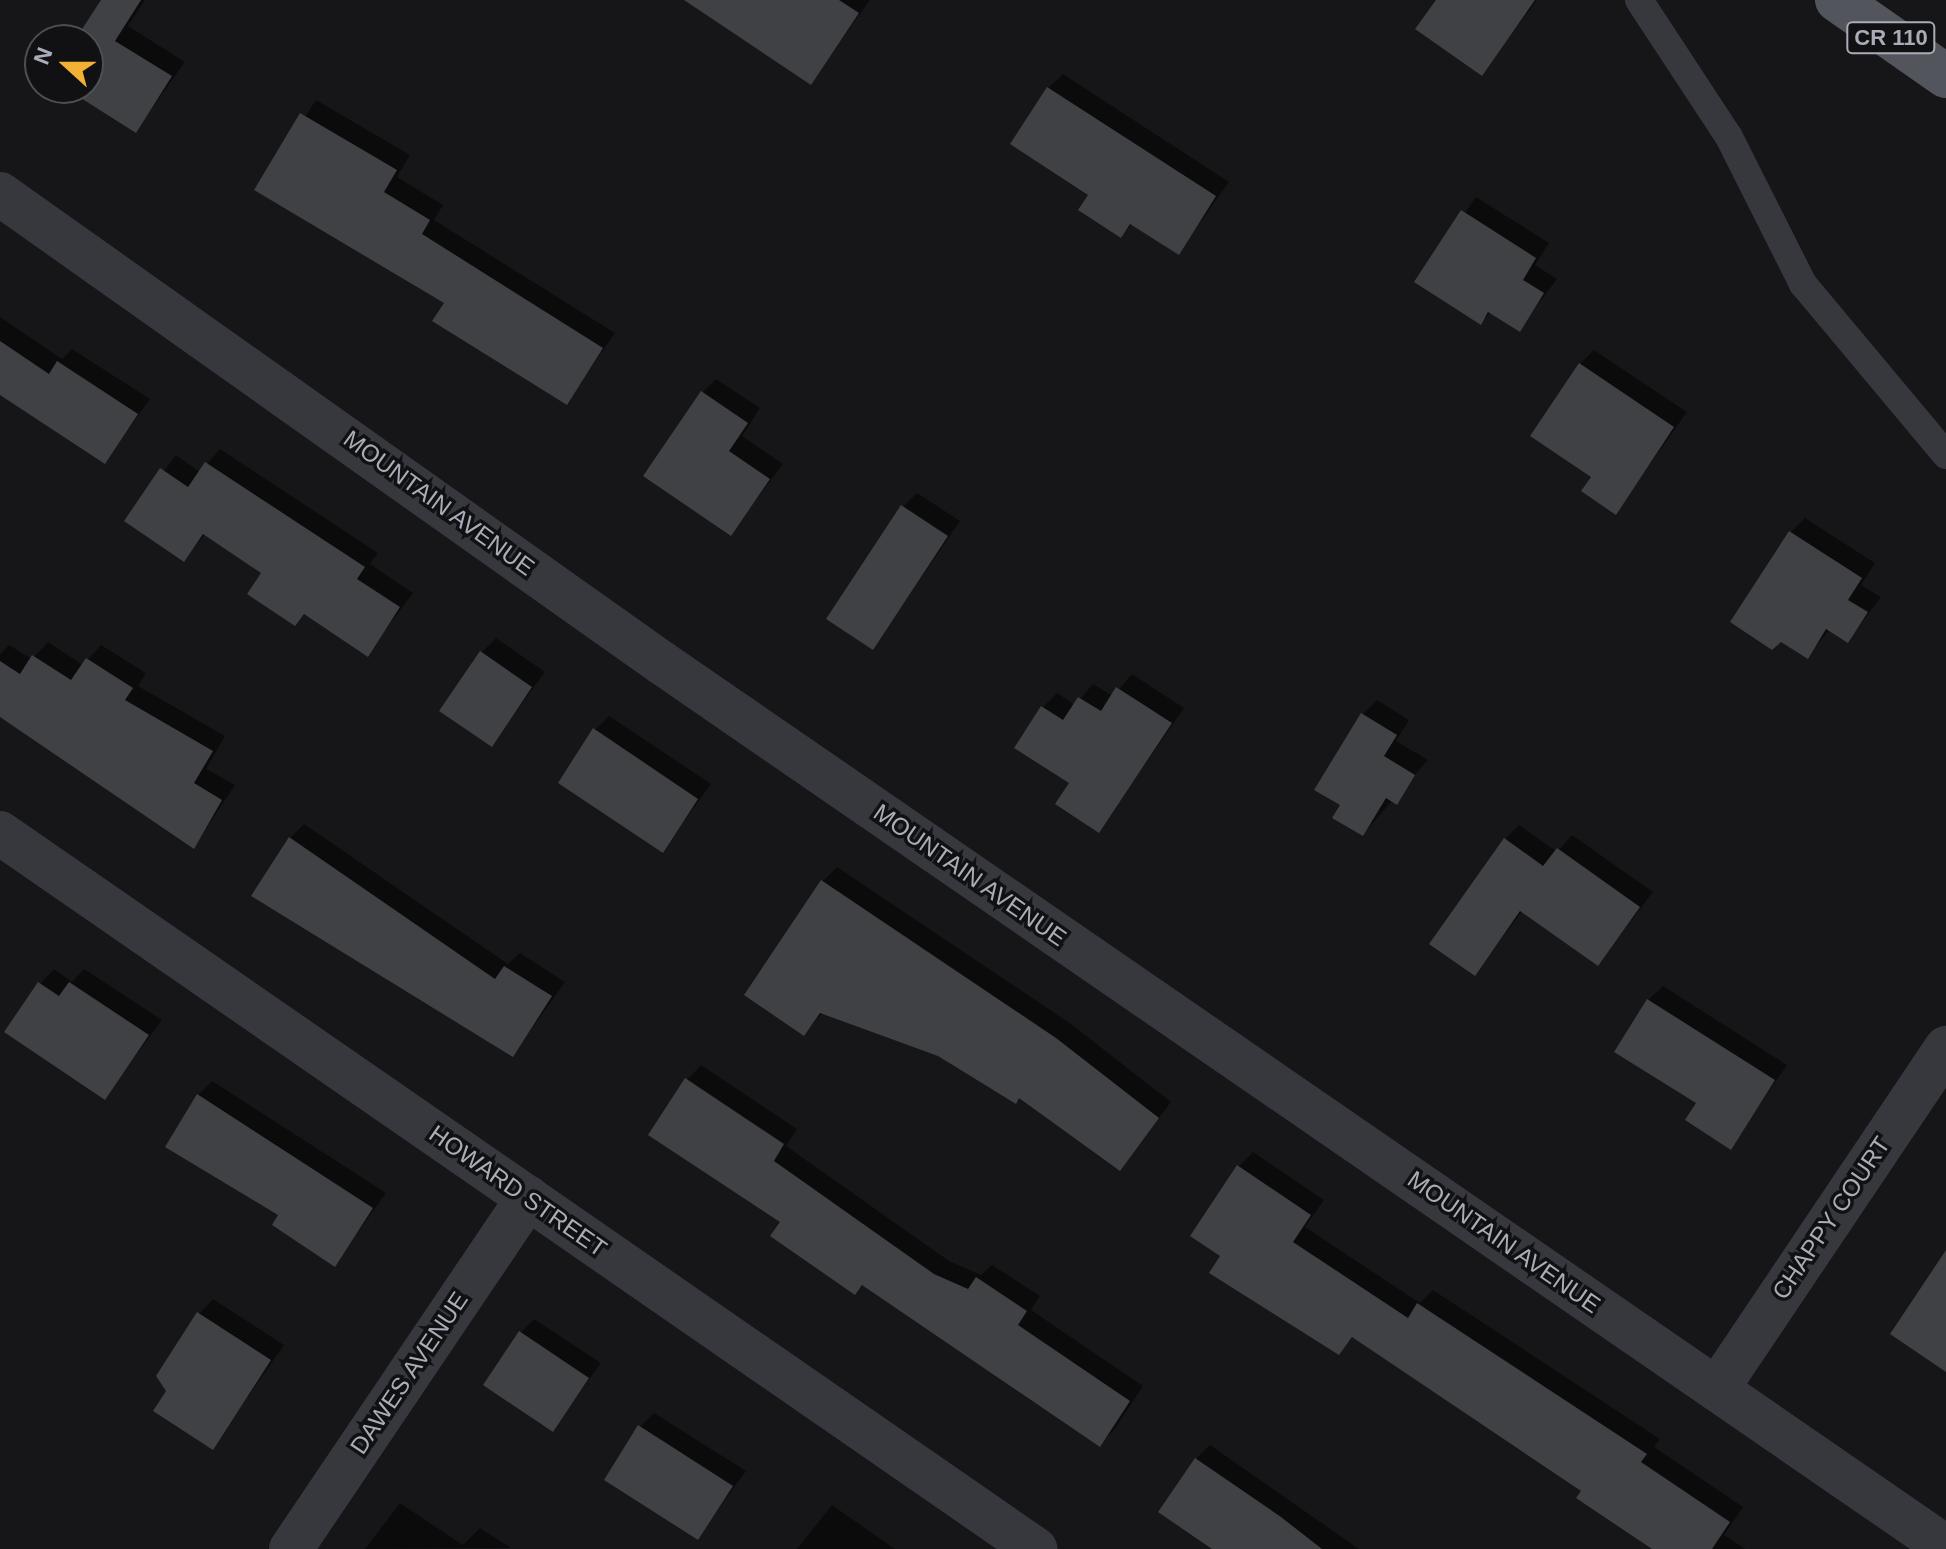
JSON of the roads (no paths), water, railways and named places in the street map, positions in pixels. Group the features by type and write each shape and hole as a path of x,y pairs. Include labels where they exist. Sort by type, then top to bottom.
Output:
{"main road":[{"name":"CR 110","path":"1837,0 1946,76"}],"street":[{"name":"MOUNTAIN AVENUE","path":"0,194 662,663 1946,1547"},
{"name":"HOWARD STREET","path":"0,833 1035,1549"},
{"name":"CHAPPY COURT","path":"1717,1389 1946,1048"},
{"name":"DAWES AVENUE","path":"291,1549 528,1198"}],"lane":[{"path":"1639,0 1729,137 1803,284 1946,455"}]}
